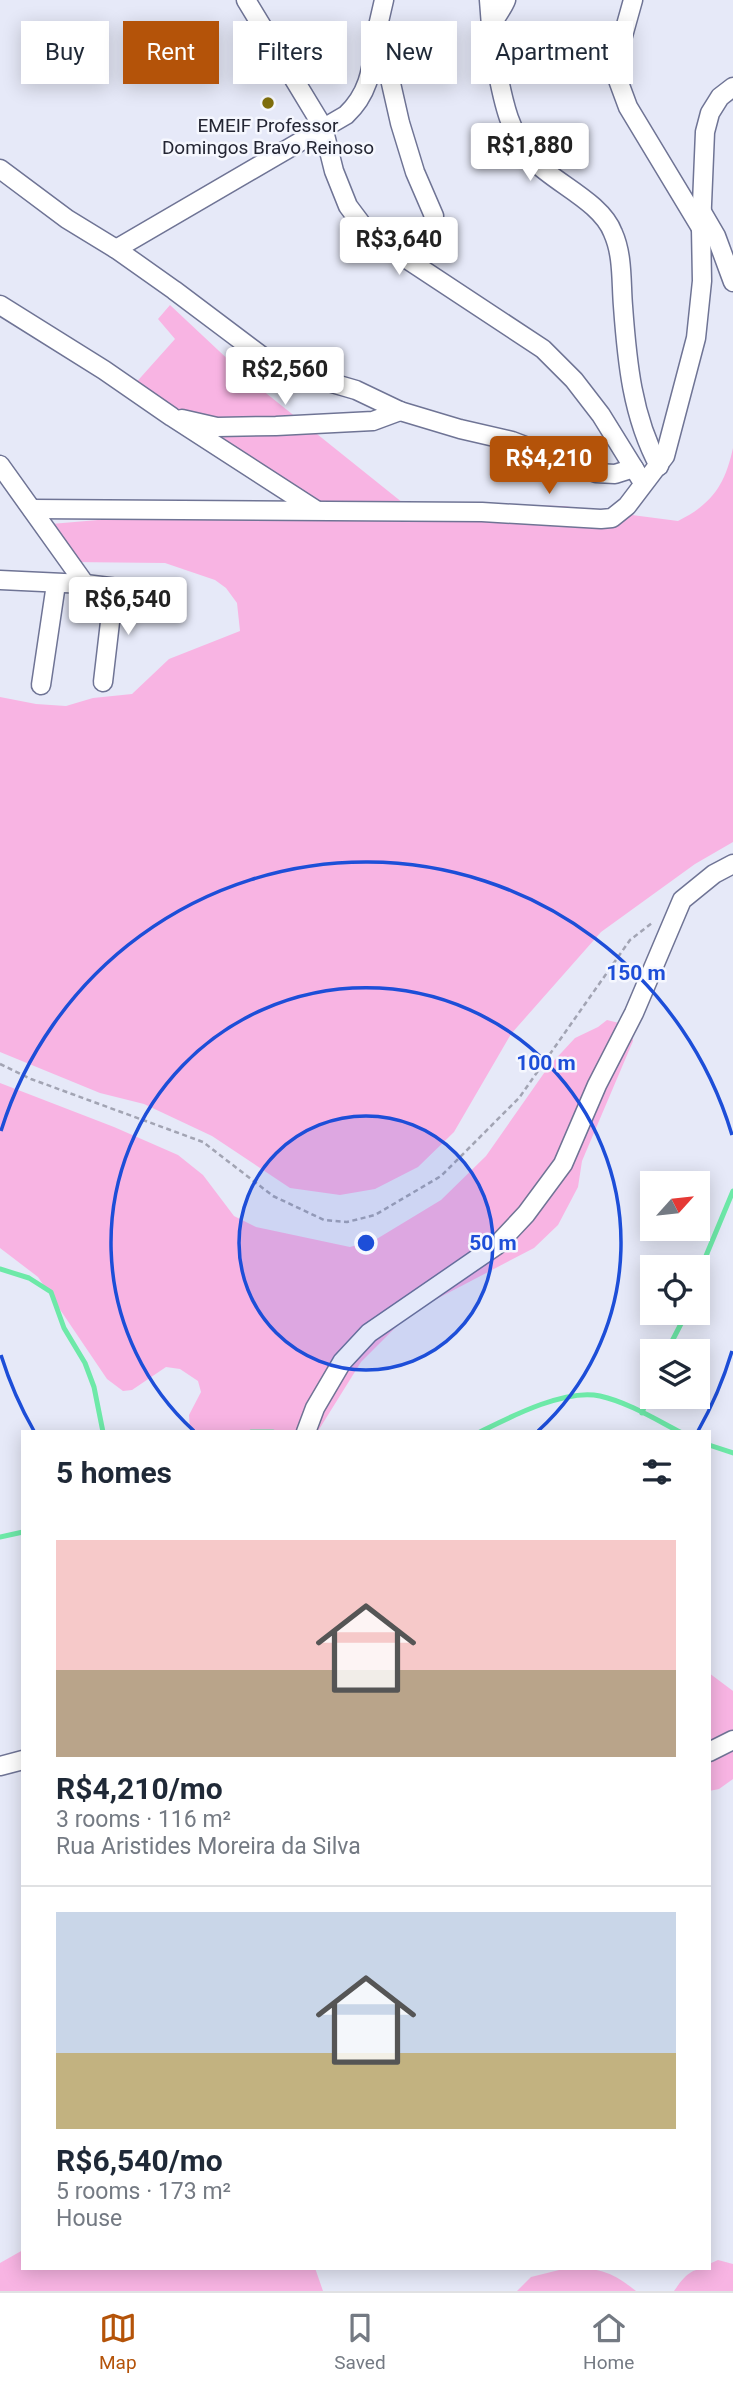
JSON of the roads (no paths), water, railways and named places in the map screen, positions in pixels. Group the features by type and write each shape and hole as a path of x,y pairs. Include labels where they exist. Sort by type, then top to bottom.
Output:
{"street":[{"path":"246,0 323,127 334,172 348,206 363,226 399,254 543,349 574,380 601,415 645,485"},
{"path":"379,21 384,0"},
{"path":"488,0 490,21"},
{"path":"494,21 506,0"},
{"path":"633,0 621,43 618,80 628,107 702,220 716,236 733,282"},
{"path":"116,249 346,115 358,103 368,84"},
{"path":"391,84 411,160 434,216 425,232 399,254"},
{"path":"500,84 510,121 534,162 597,211 612,230 619,249 626,359 640,422 659,466"},
{"path":"32,509 482,512 612,518 620,513 645,485 665,456 696,338 702,282 705,132 710,113 720,97 733,87"},
{"path":"0,169 67,219 116,249 267,360 294,372 356,390 400,411 460,429 512,440 596,473 615,474 634,468"},
{"path":"0,305 316,510"},
{"path":"172,417 217,427 276,426 373,421 400,411"},
{"path":"0,464 85,584"},
{"path":"0,580 85,584 175,595"},
{"path":"41,685 56,584"},
{"path":"103,682 114,588"},
{"path":"307,1430 315,1408 342,1362 369,1333 497,1245 526,1214 563,1164 597,1086 634,1013 682,900 714,874 733,864"},
{"path":"711,1751 733,1740"},
{"path":"0,1766 21,1761"}],"waterway":[{"path":"706,1255 733,1191"},
{"path":"0,1269 29,1278 51,1292 64,1328 85,1363 94,1387 103,1430"},
{"path":"673,1339 680,1325"},
{"path":"484,1430 538,1405 586,1395 620,1402 676,1430"},
{"path":"642,1413 643,1409"},
{"path":"711,1446 733,1453"},
{"path":"0,1537 21,1532"}],"place":[{"name":"EMEIF Professor Domingos Bravo Reinoso","path":"268,103"}]}
